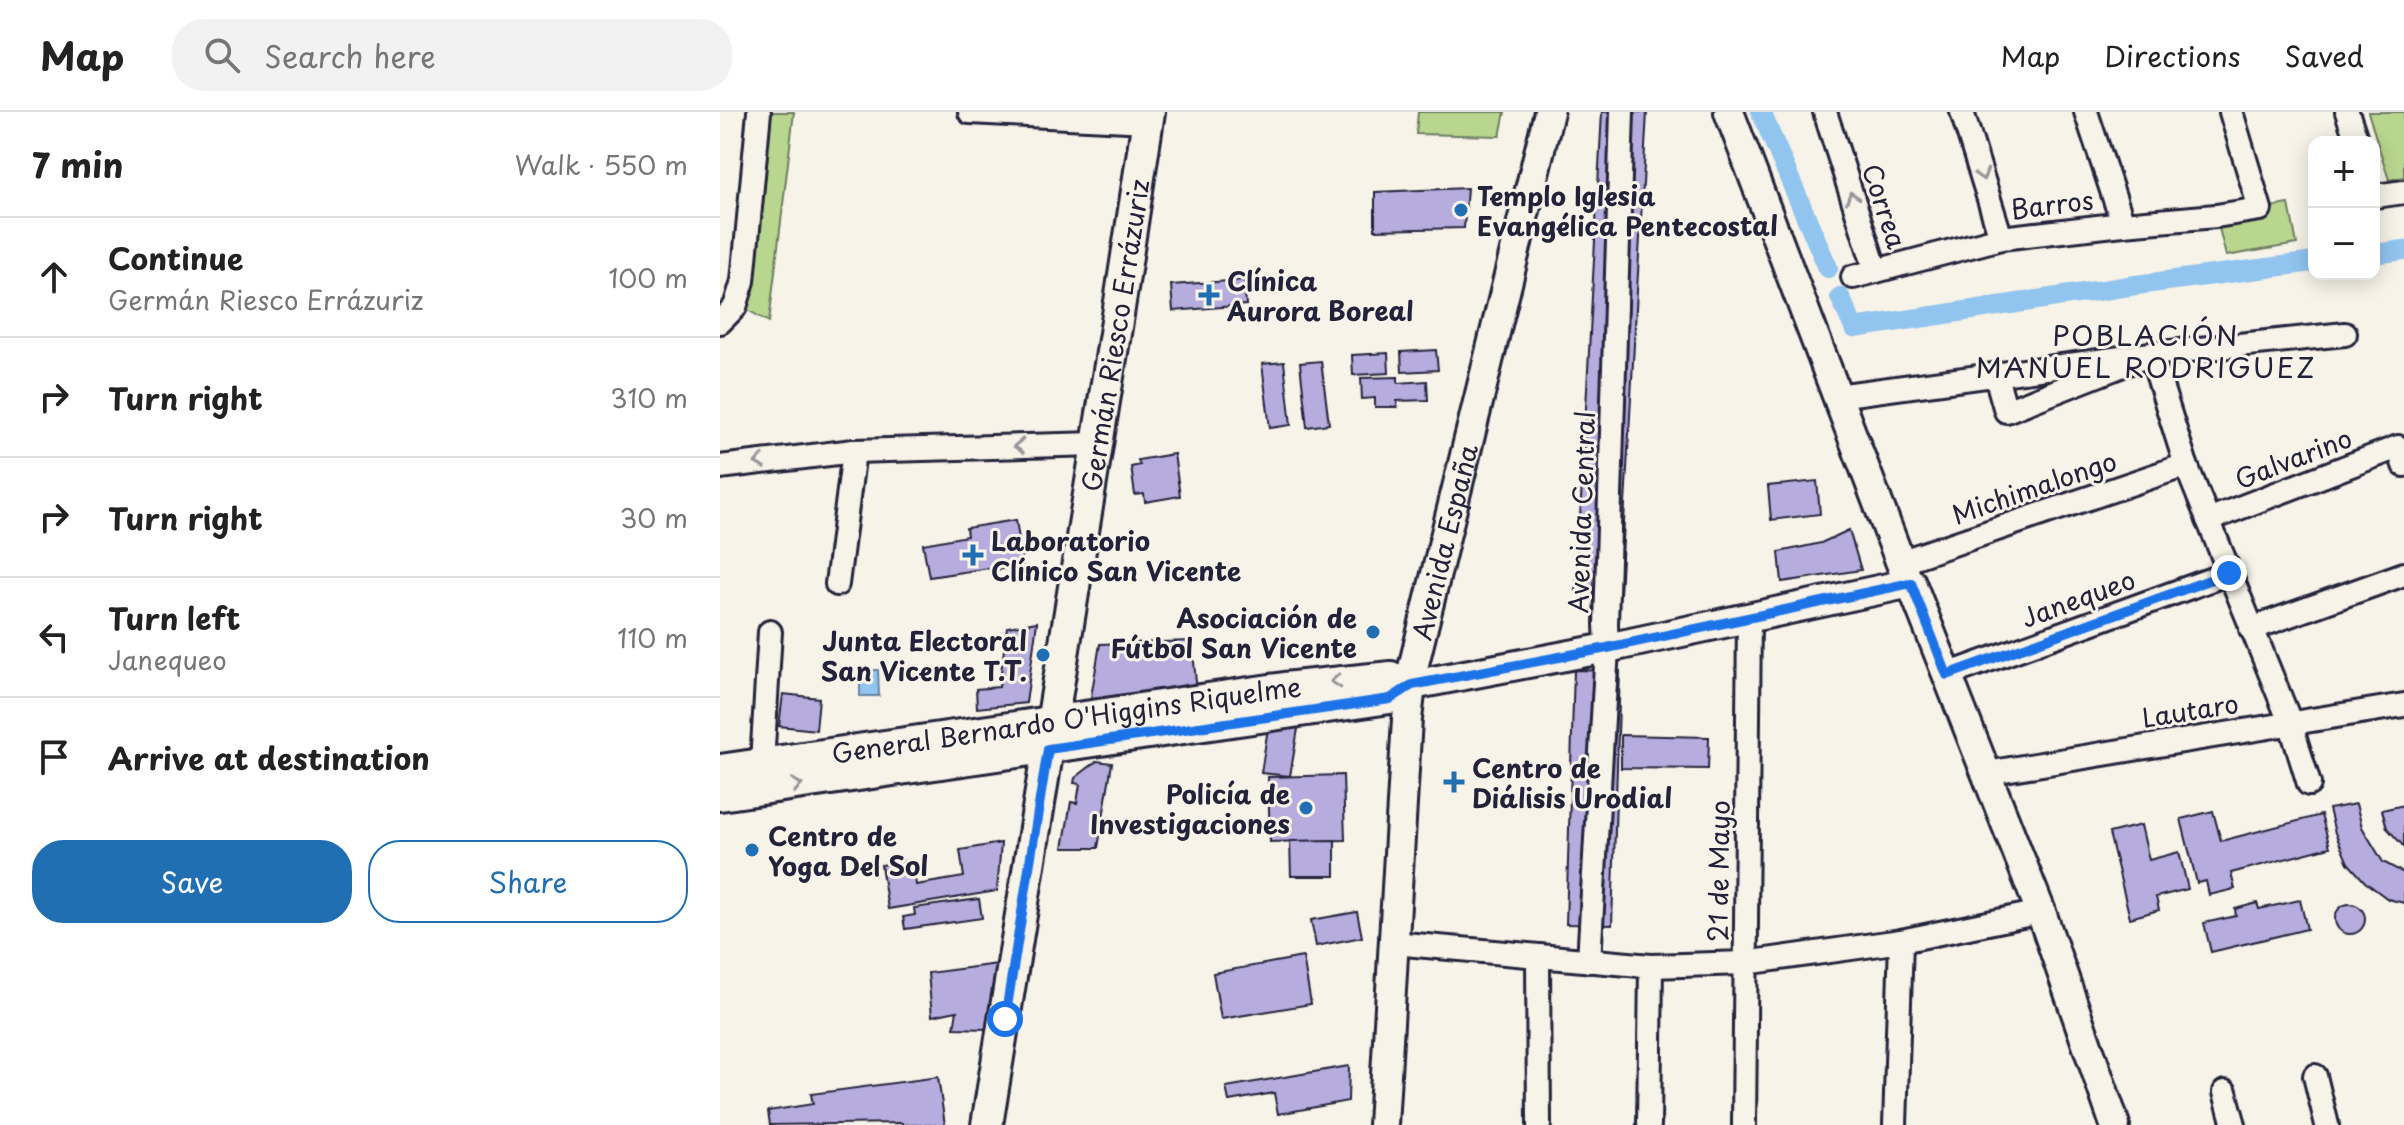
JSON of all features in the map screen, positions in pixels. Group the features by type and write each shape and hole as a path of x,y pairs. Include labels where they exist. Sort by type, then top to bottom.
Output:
{"main road":[{"name":"Germán Riesco Errázuriz","path":"987,1125 1148,117"}],"street":[{"path":"728,314 743,281 759,112"},
{"path":"970,112 1148,117"},
{"name":"Avenida España","path":"1383,1125 1407,719 1413,668 1549,112"},
{"name":"Avenida Central","path":"1589,961 1607,648 1606,592 1622,112"},
{"path":"1729,112 1906,573 2041,912 2115,1125"},
{"name":"Correa","path":"1825,112 1876,271"},
{"path":"1962,112 2001,238"},
{"path":"2086,112 2123,224"},
{"name":"Barros","path":"1853,277 2001,238 2260,209 2231,112"},
{"path":"2347,112 2355,136"},
{"path":"2380,194 2404,192"},
{"path":"1837,396 2151,354 2345,334"},
{"path":"1996,376 2006,411 2151,354"},
{"path":"2151,354 2186,465 2290,722 2309,784"},
{"path":"720,467 854,451 1097,444"},
{"path":"837,584 854,451"},
{"name":"Galvarino","path":"2208,520 2401,456"},
{"name":"Michimalongo","path":"1906,573 2186,465"},
{"name":"General Bernardo O'Higgins Riquelme","path":"720,796 1390,699 1412,685 1749,618 1906,573"},
{"name":"Janequeo","path":"1947,675 2229,573"},
{"path":"2251,629 2404,574"},
{"name":"21 de Mayo","path":"1744,1125 1749,618"},
{"path":"762,763 770,632"},
{"name":"General Bernardo O'Higgins Riquelme","path":"720,769 1284,687 1391,676 1412,685"},
{"name":"Lautaro","path":"1986,773 2404,705"},
{"path":"1393,943 1651,966 1745,963 1901,941 2041,912"},
{"path":"1895,1125 1901,941"},
{"path":"1538,956 1539,1125"},
{"path":"1649,1125 1651,966"},
{"path":"2315,1076 2327,1125"},
{"path":"2225,1092 2234,1125"}],"green space":[{"path":"766,112 794,112 769,322 746,309"},
{"path":"1418,112 1505,112 1500,136 1416,134"},
{"path":"2368,112 2404,112 2404,177 2389,180 2380,151 2380,136 2375,136"},
{"path":"2289,204 2297,244 2226,256 2216,216"}],"water":[{"path":"860,670 878,670 879,696 860,696"}],"building":[{"path":"1602,112 1647,112 1620,594 1576,591"},
{"path":"1467,188 1464,228 1375,230 1375,192"},
{"name":"Clínica Aurora Boreal","path":"1244,280 1246,305 1173,311 1171,285"},
{"path":"1436,350 1438,370 1402,372 1401,352"},
{"path":"1388,353 1389,373 1353,375 1352,355"},
{"path":"1321,361 1329,424 1307,427 1300,363"},
{"path":"1284,362 1291,425 1270,428 1262,364"},
{"path":"1398,377 1398,383 1427,381 1428,400 1397,401 1397,407 1375,407 1375,398 1362,399 1361,378"},
{"path":"1174,454 1180,496 1145,502 1144,494 1135,495 1131,467 1140,465 1138,460"},
{"path":"1817,481 1820,514 1771,520 1768,486"},
{"name":"Laboratorio Clínico San Vicente","path":"1016,520 1023,566 929,577 923,544 967,536 966,528"},
{"path":"1849,530 1861,570 1782,582 1779,552 1821,543"},
{"path":"1037,622 1026,703 977,708 976,689 999,687 1007,627"},
{"path":"1192,641 1197,693 1099,706 1091,697 1100,644"},
{"path":"1574,670 1620,671 1612,925 1566,924"},
{"path":"783,694 819,698 816,730 779,726"},
{"path":"1299,723 1290,776 1261,773 1268,728"},
{"path":"1621,735 1709,737 1708,769 1621,768"},
{"path":"1097,761 1112,763 1098,848 1063,848 1071,802 1077,803 1080,784 1074,783 1075,778"},
{"name":"Policía de Investigaciones","path":"1343,775 1345,840 1270,842 1268,777"},
{"path":"2356,804 2362,827 2383,862 2404,873 2404,903 2388,899 2365,882 2348,863 2329,809"},
{"path":"2404,805 2404,847 2387,828 2382,810"},
{"path":"2213,811 2221,841 2321,815 2330,847 2231,873 2235,889 2209,895 2206,881 2197,883 2181,819"},
{"path":"2141,825 2149,860 2179,852 2188,889 2156,897 2159,910 2130,918 2109,833"},
{"path":"1335,840 1335,876 1291,876 1290,841"},
{"path":"1001,843 997,891 888,909 881,865 912,860 916,885 964,877 960,850"},
{"path":"979,899 982,918 905,929 903,917 915,915 914,908"},
{"path":"2300,900 2307,929 2211,952 2204,923 2236,916 2235,909 2257,903 2259,909"},
{"path":"2350,904 2361,908 2365,919 2361,930 2350,934 2339,930 2335,919 2339,908"},
{"path":"1357,912 1362,937 1316,946 1311,920"},
{"path":"1303,957 1311,1004 1221,1019 1213,973"},
{"path":"998,964 987,1029 954,1028 957,1011 932,1016 928,973"},
{"path":"1349,1066 1348,1101 1278,1114 1274,1093 1229,1101 1226,1087"},
{"path":"938,1077 945,1125 770,1125 768,1111 813,1104 811,1094"}],"waterway":[{"path":"1761,112 1828,268"},
{"path":"2380,253 2404,250"},
{"path":"1840,297 1854,328 2136,285 2308,263"}],"place":[{"name":"Templo Iglesia Evangélica Pentecostal","path":"1461,210"},
{"name":"Clínica Aurora Boreal","path":"1209,295"},
{"name":"Laboratorio Clínico San Vicente","path":"973,555"},
{"name":"Asociación de Fútbol San Vicente","path":"1373,632"},
{"name":"Junta Electoral San Vicente T.T.","path":"1043,655"},
{"name":"Centro de Diálisis Urodial","path":"1454,782"},
{"name":"Policía de Investigaciones","path":"1306,808"},
{"name":"Centro de Yoga Del Sol","path":"752,850"}],"district":[{"name":"POBLACIÓN MANUEL RODRIGUEZ","path":"2146,350"}],"route":[{"path":"1005,1019 1048,749 1390,699 1412,685 1607,648 1911,583 1947,675 2229,573"}]}
